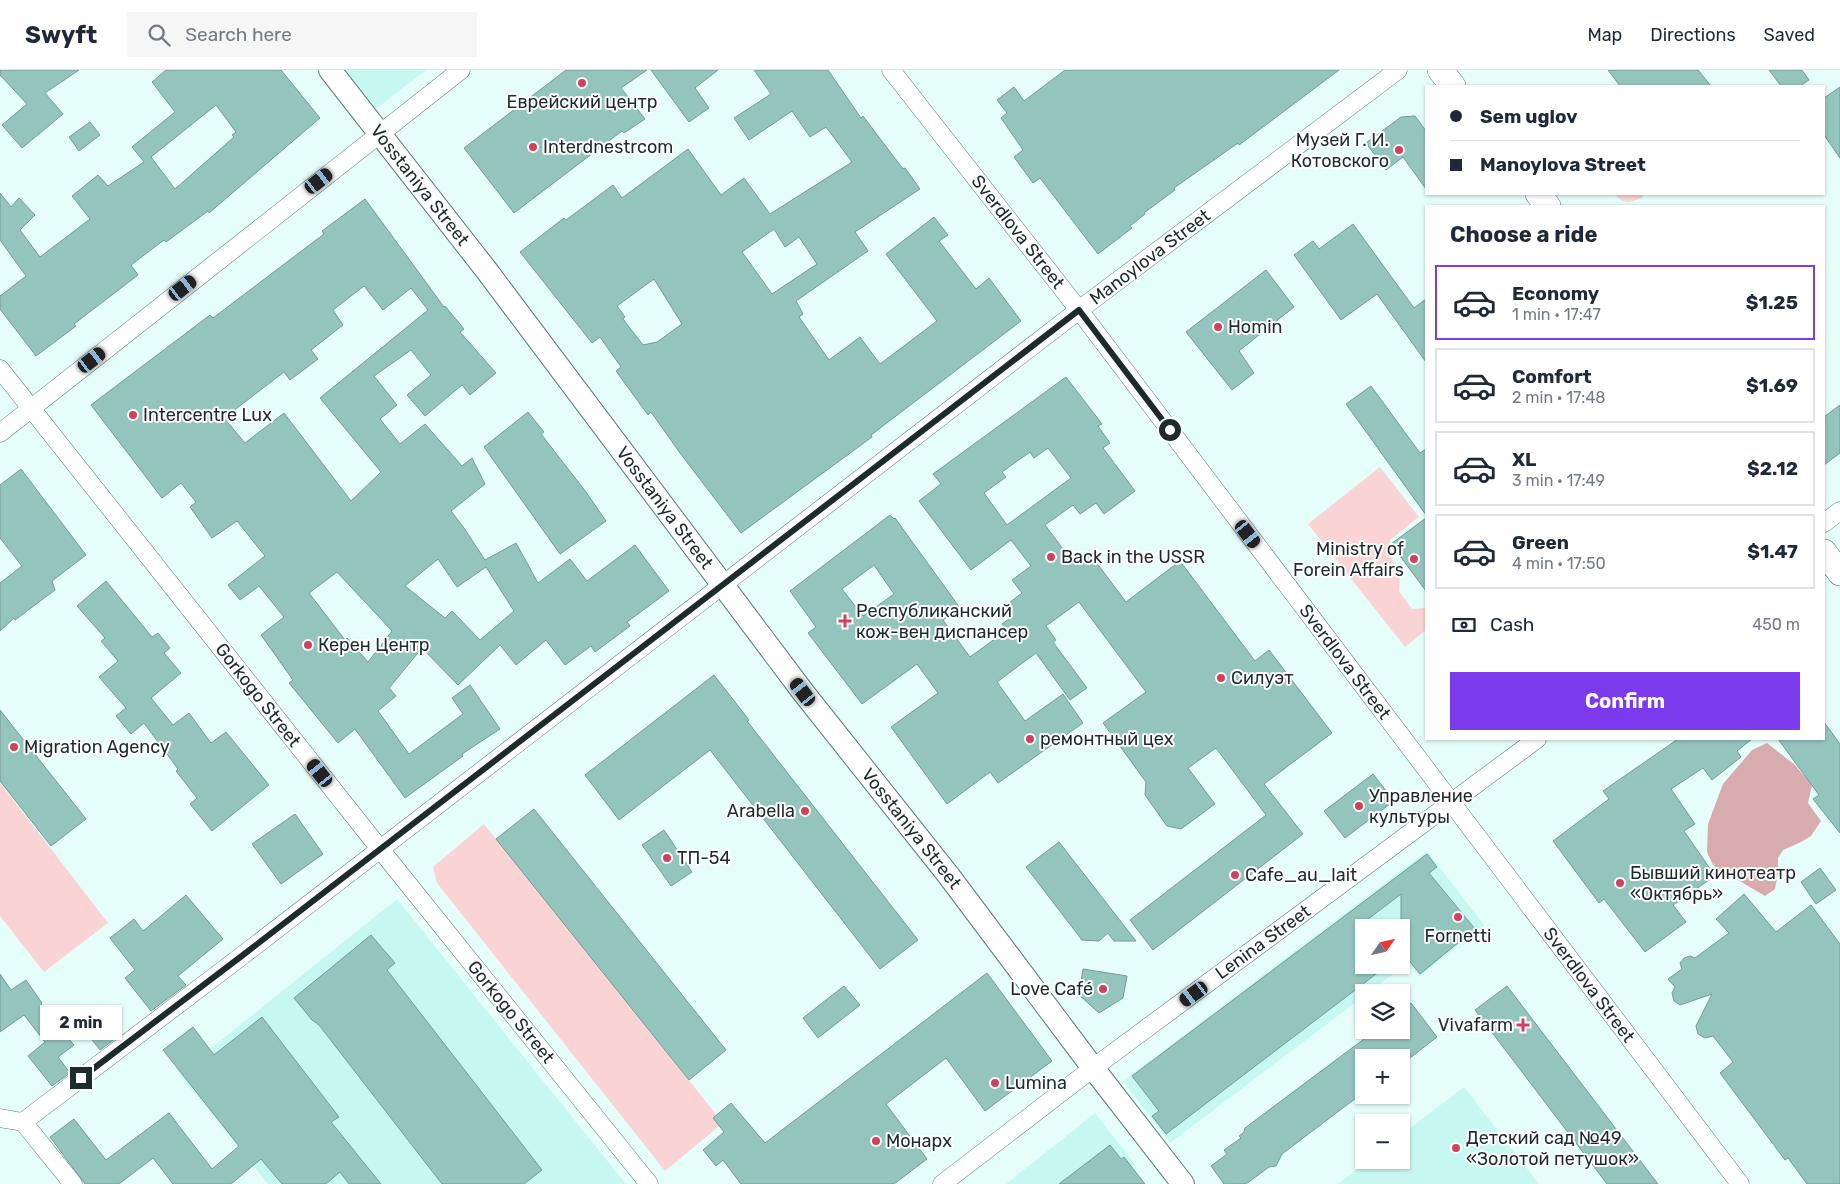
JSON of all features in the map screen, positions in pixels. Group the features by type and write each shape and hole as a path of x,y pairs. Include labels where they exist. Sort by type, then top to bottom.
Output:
{"main road":[{"path":"1440,70 1451,85"},
{"path":"1539,195 1547,205"},
{"path":"1825,553 1840,573"}],"street":[{"name":"Vosstaniya Street","path":"330,70 487,271 803,692 985,923 1093,1068 1183,1184"},
{"path":"0,433 461,70"},
{"name":"Sverdlova Street","path":"891,70 1079,310 1740,1184"},
{"name":"Manoylova Street","path":"23,1122 723,586 1079,310 1398,70"},
{"name":"Gorkogo Street","path":"0,369 380,849 649,1184"},
{"path":"1825,522 1840,511"},
{"name":"Lenina Street","path":"942,1184 1093,1068 1536,740"},
{"path":"0,1118 23,1122 74,1184"}],"shaded area":[{"path":"339,70 426,70 372,112"},
{"path":"1615,195 1644,195 1642,198 1634,201 1627,202"},
{"path":"1380,467 1419,517 1390,540 1391,557 1400,577 1399,591 1412,609 1425,608 1425,631 1405,647 1308,524"},
{"path":"1767,743 1795,765 1812,785 1808,803 1821,821 1811,836 1783,850 1778,858 1775,889 1765,896 1736,879 1722,876 1712,863 1707,852 1708,824 1723,784 1752,750"},
{"path":"0,783 108,923 44,972 0,916"},
{"path":"484,824 723,1123 665,1171 437,883 433,867"},
{"path":"1427,851 1484,925 1419,977 1410,966 1410,919 1355,919 1355,974 1393,974 1380,984 1355,984 1355,1003 1170,1143 1123,1081"},
{"path":"397,899 626,1184 268,1184 179,1074"},
{"name":"Детский сад №49 «Золотой петушок»","path":"1464,1087 1539,1184 1338,1184 1357,1169 1410,1169 1410,1128"},
{"path":"1095,1113 1135,1164 1110,1184 1006,1184"}],"building":[{"path":"0,70 79,70 45,93 63,114 22,148 2,125 27,104 0,75"},
{"path":"166,70 281,70 320,118 209,213 208,211 166,242 164,240 131,265 138,275 36,356 0,309 0,296 26,276 0,240 0,193 11,207 19,198 35,215 20,230 40,257 90,219 72,196 98,175 108,186 144,162 132,147 175,112 152,82","holes":["216,105 236,132 232,135 234,137 175,189 151,157"]},
{"name":"Interdnestrcom","path":"566,70 647,70 621,88 645,119 624,133 622,131 514,213 464,148"},
{"path":"651,70 718,70 695,88 709,108 689,122"},
{"path":"754,70 828,70 861,118 863,116 920,189 855,232 868,251 796,301 803,314 799,317 829,360 860,337 880,364 937,321 886,254 934,217 948,235 939,241 976,289 989,278 1021,321 871,435 872,437 741,533 651,412 648,415 616,371 621,367 600,337 592,343 520,252 564,218 566,220 613,185 622,198 688,149 721,195 744,178 770,214 852,162 826,127 810,137 792,111 749,140 734,118 771,94","holes":["774,229 785,247 799,237 817,264 772,294 742,252","654,279 682,324 657,342 643,345 623,319 625,317 617,306"]},
{"path":"1065,70 1339,70 1239,145 1238,143 1174,188 1175,190 1130,226 1132,228 1098,254 1040,178 1033,183 1014,157 1023,150 1001,118 1007,113 997,100 1014,87 1024,101"},
{"path":"1608,70 1698,70 1710,85 1619,85"},
{"path":"1769,70 1802,70 1809,80 1802,85 1780,85"},
{"path":"1840,87 1840,158 1825,136 1825,97"},
{"name":"Музей Г. И. Котовского","path":"1415,116 1425,130 1425,188 1403,157 1386,170 1366,143 1401,117"},
{"path":"90,122 100,135 79,151 69,137"},
{"path":"365,199 444,307 464,329 460,332 496,373 470,395 462,385 425,416 407,395 431,375 411,350 374,376 397,405 380,419 400,444 425,424 462,466 472,458 485,484 451,511 485,560 516,543 538,583 570,559 587,581 635,545 669,591 627,622 630,626 595,652 591,646 565,665 546,640 516,665 500,645 458,685 422,648 389,688 396,696 378,711 409,754 463,714 452,698 470,685 500,729 462,754 463,756 405,798 355,729 338,743 289,683 293,680 261,635 284,617 259,586 240,600 228,585 265,556 237,521 212,538 190,507 196,502 181,483 162,498 91,405 210,315 213,318 324,234 322,231","holes":["364,286 383,310 411,288 428,310 320,398 381,472 351,501 284,413 245,443 224,418 284,372 290,380 318,359 311,350 343,325 333,310","438,559 457,587 486,567 514,611 480,640 452,611 445,618 405,586","337,572 392,631 368,662 347,638 345,640 309,593"]},
{"path":"1353,224 1414,308 1425,300 1425,361 1377,294 1341,320 1294,255 1313,241 1319,249"},
{"path":"1266,270 1294,307 1239,351 1254,373 1232,390 1186,332"},
{"path":"1066,377 1102,424 1098,426 1110,443 1103,448 1135,491 1104,514 1096,503 1080,514 1073,505 1045,525 1075,565 1090,554 1126,602 1180,561 1255,661 1269,650 1332,733 1264,784 1303,834 1153,950 1130,920 1266,815 1216,748 1188,768 1215,804 1181,829 1167,826 1145,795 1146,782 1103,723 1146,692 1079,602 1046,626 1056,640 1053,642 1087,688 1070,700 1036,653 997,682 1025,721 1063,694 1083,723 998,783 990,772 947,804 891,727 938,693 917,664 862,704 808,633 816,627 790,591 890,515 895,518 960,608 943,620 970,657 1007,630 1002,624 1009,619 1001,609 1022,593 1012,580 1031,566 1011,540 971,570 919,501 941,484 933,474","holes":["1048,448 1071,478 1007,525 984,493 1006,477 1002,472 1030,452 1034,458","874,565 894,594 863,616 842,589"]},
{"path":"1371,386 1420,453 1425,450 1425,514 1346,404"},
{"path":"1840,405 1840,453 1825,464 1825,416"},
{"path":"528,412 544,432 541,434 606,521 560,554 484,447"},
{"path":"21,469 86,555 52,581 55,590 15,620 14,618 0,631 0,583 22,566 0,538 0,485"},
{"name":"Ministry of Forein Affairs","path":"1425,519 1425,590 1391,544"},
{"path":"106,581 152,637 158,633 170,648 164,653 181,673 151,698 173,725 189,713 211,743 226,732 269,785 212,831 190,804 197,798 176,771 178,769 144,723 131,734 116,716 126,708 99,677 118,661 101,641 105,638 77,606"},
{"path":"714,675 749,720 747,721 918,940 880,969 710,750 619,820 585,775"},
{"name":"Migration Agency","path":"0,710 86,819 51,846 0,781"},
{"path":"1825,723 1840,744 1840,833 1813,799 1819,795 1779,740 1825,740"},
{"path":"1677,740 1751,740 1737,751 1741,757 1712,780 1703,768 1671,789 1695,824 1684,831 1715,876 1673,905 1686,922 1645,952 1604,899 1599,903 1553,841 1609,799 1603,791"},
{"name":"Управление культуры","path":"1373,774 1394,801 1345,838 1324,811"},
{"path":"534,809 726,1050 689,1080 496,839"},
{"path":"295,814 323,854 281,884 252,844"},
{"name":"ТП-54","path":"664,830 692,872 671,886 642,845"},
{"path":"1059,842 1136,941 1114,941 1108,933 1099,941 1082,940 1026,867"},
{"path":"1427,854 1437,867 1429,873 1475,929 1420,974 1410,962 1410,919 1401,919 1401,894 1368,919 1355,919 1355,974 1376,974 1363,984 1355,984 1355,990 1166,1134 1152,1116 1159,1111 1132,1076"},
{"path":"1820,868 1836,890 1816,904 1801,882"},
{"path":"1744,894 1776,932 1811,905 1840,944 1840,1184 1807,1184 1788,1158 1785,1160 1720,1073 1733,1062 1713,1036 1705,1038 1698,1034 1696,1026 1712,994 1680,1005 1674,1001 1672,993 1675,987 1668,979 1682,969 1680,963 1684,958 1690,956 1695,958 1729,933 1716,919"},
{"path":"186,895 223,939 178,976 186,985 151,1011 125,978 135,970 110,938 134,919 143,931"},
{"path":"371,935 395,963 387,970 542,1170 524,1184 442,1184 319,1025 312,1020 294,998"},
{"path":"1083,969 1127,976 1123,998 1099,1013 1079,995"},
{"path":"987,973 1052,1061 985,1111 946,1058 886,1104 927,1159 894,1184 741,1184 723,1160 716,1166 703,1150 724,1132 713,1118 731,1103 765,1143"},
{"path":"0,974 11,990 26,980 41,1004 74,1045 58,1057 70,1073 52,1086 28,1056 45,1042 24,1015 0,1032"},
{"path":"844,986 860,1005 818,1038 803,1018"},
{"path":"1507,986 1658,1184 1607,1184 1475,1010"},
{"path":"1410,1004 1437,1037 1410,1058 1410,1049 1355,1049 1355,1099 1282,1154 1276,1166 1269,1167 1246,1184 1224,1184 1211,1166 1227,1154 1224,1150 1241,1138 1239,1136 1244,1132 1245,1128 1364,1039 1410,1039"},
{"path":"262,1017 339,1117 331,1122 381,1184 349,1184 340,1172 326,1184 282,1184 261,1159 231,1184 173,1184 153,1158 119,1184 85,1184 50,1137 74,1119 106,1160 169,1113 212,1169 239,1146 163,1050 193,1027 214,1055"},
{"path":"100,1019 116,1038 100,1050 85,1031"},
{"path":"1110,1145 1121,1159 1124,1157 1145,1184 1059,1184"}],"place":[{"name":"Еврейский центр","path":"582,83"},
{"name":"Interdnestrcom","path":"533,147"},
{"name":"Музей Г. И. Котовского","path":"1399,150"},
{"name":"Homin","path":"1218,327"},
{"name":"Intercentre Lux","path":"133,415"},
{"name":"Back in the USSR","path":"1051,557"},
{"name":"Ministry of Forein Affairs","path":"1414,559"},
{"name":"Республиканский кож-вен диспансер","path":"845,621"},
{"name":"Керен Центр","path":"308,645"},
{"name":"Силуэт","path":"1221,678"},
{"name":"ремонтный цех","path":"1030,739"},
{"name":"Migration Agency","path":"14,747"},
{"name":"Управление культуры","path":"1359,806"},
{"name":"Arabella","path":"805,811"},
{"name":"ТП-54","path":"667,858"},
{"name":"Cafe_au_lait","path":"1235,875"},
{"name":"Бывший кинотеатр «Октябрь»","path":"1620,883"},
{"name":"Fornetti","path":"1458,917"},
{"name":"Love Сafé","path":"1103,989"},
{"name":"Vivafarm","path":"1523,1025"},
{"name":"Lumina","path":"995,1083"},
{"name":"Монарх","path":"876,1141"},
{"name":"Детский сад №49 «Золотой петушок»","path":"1456,1148"}],"route":[{"path":"81,1078 723,586 1079,310 1170,430"}]}
